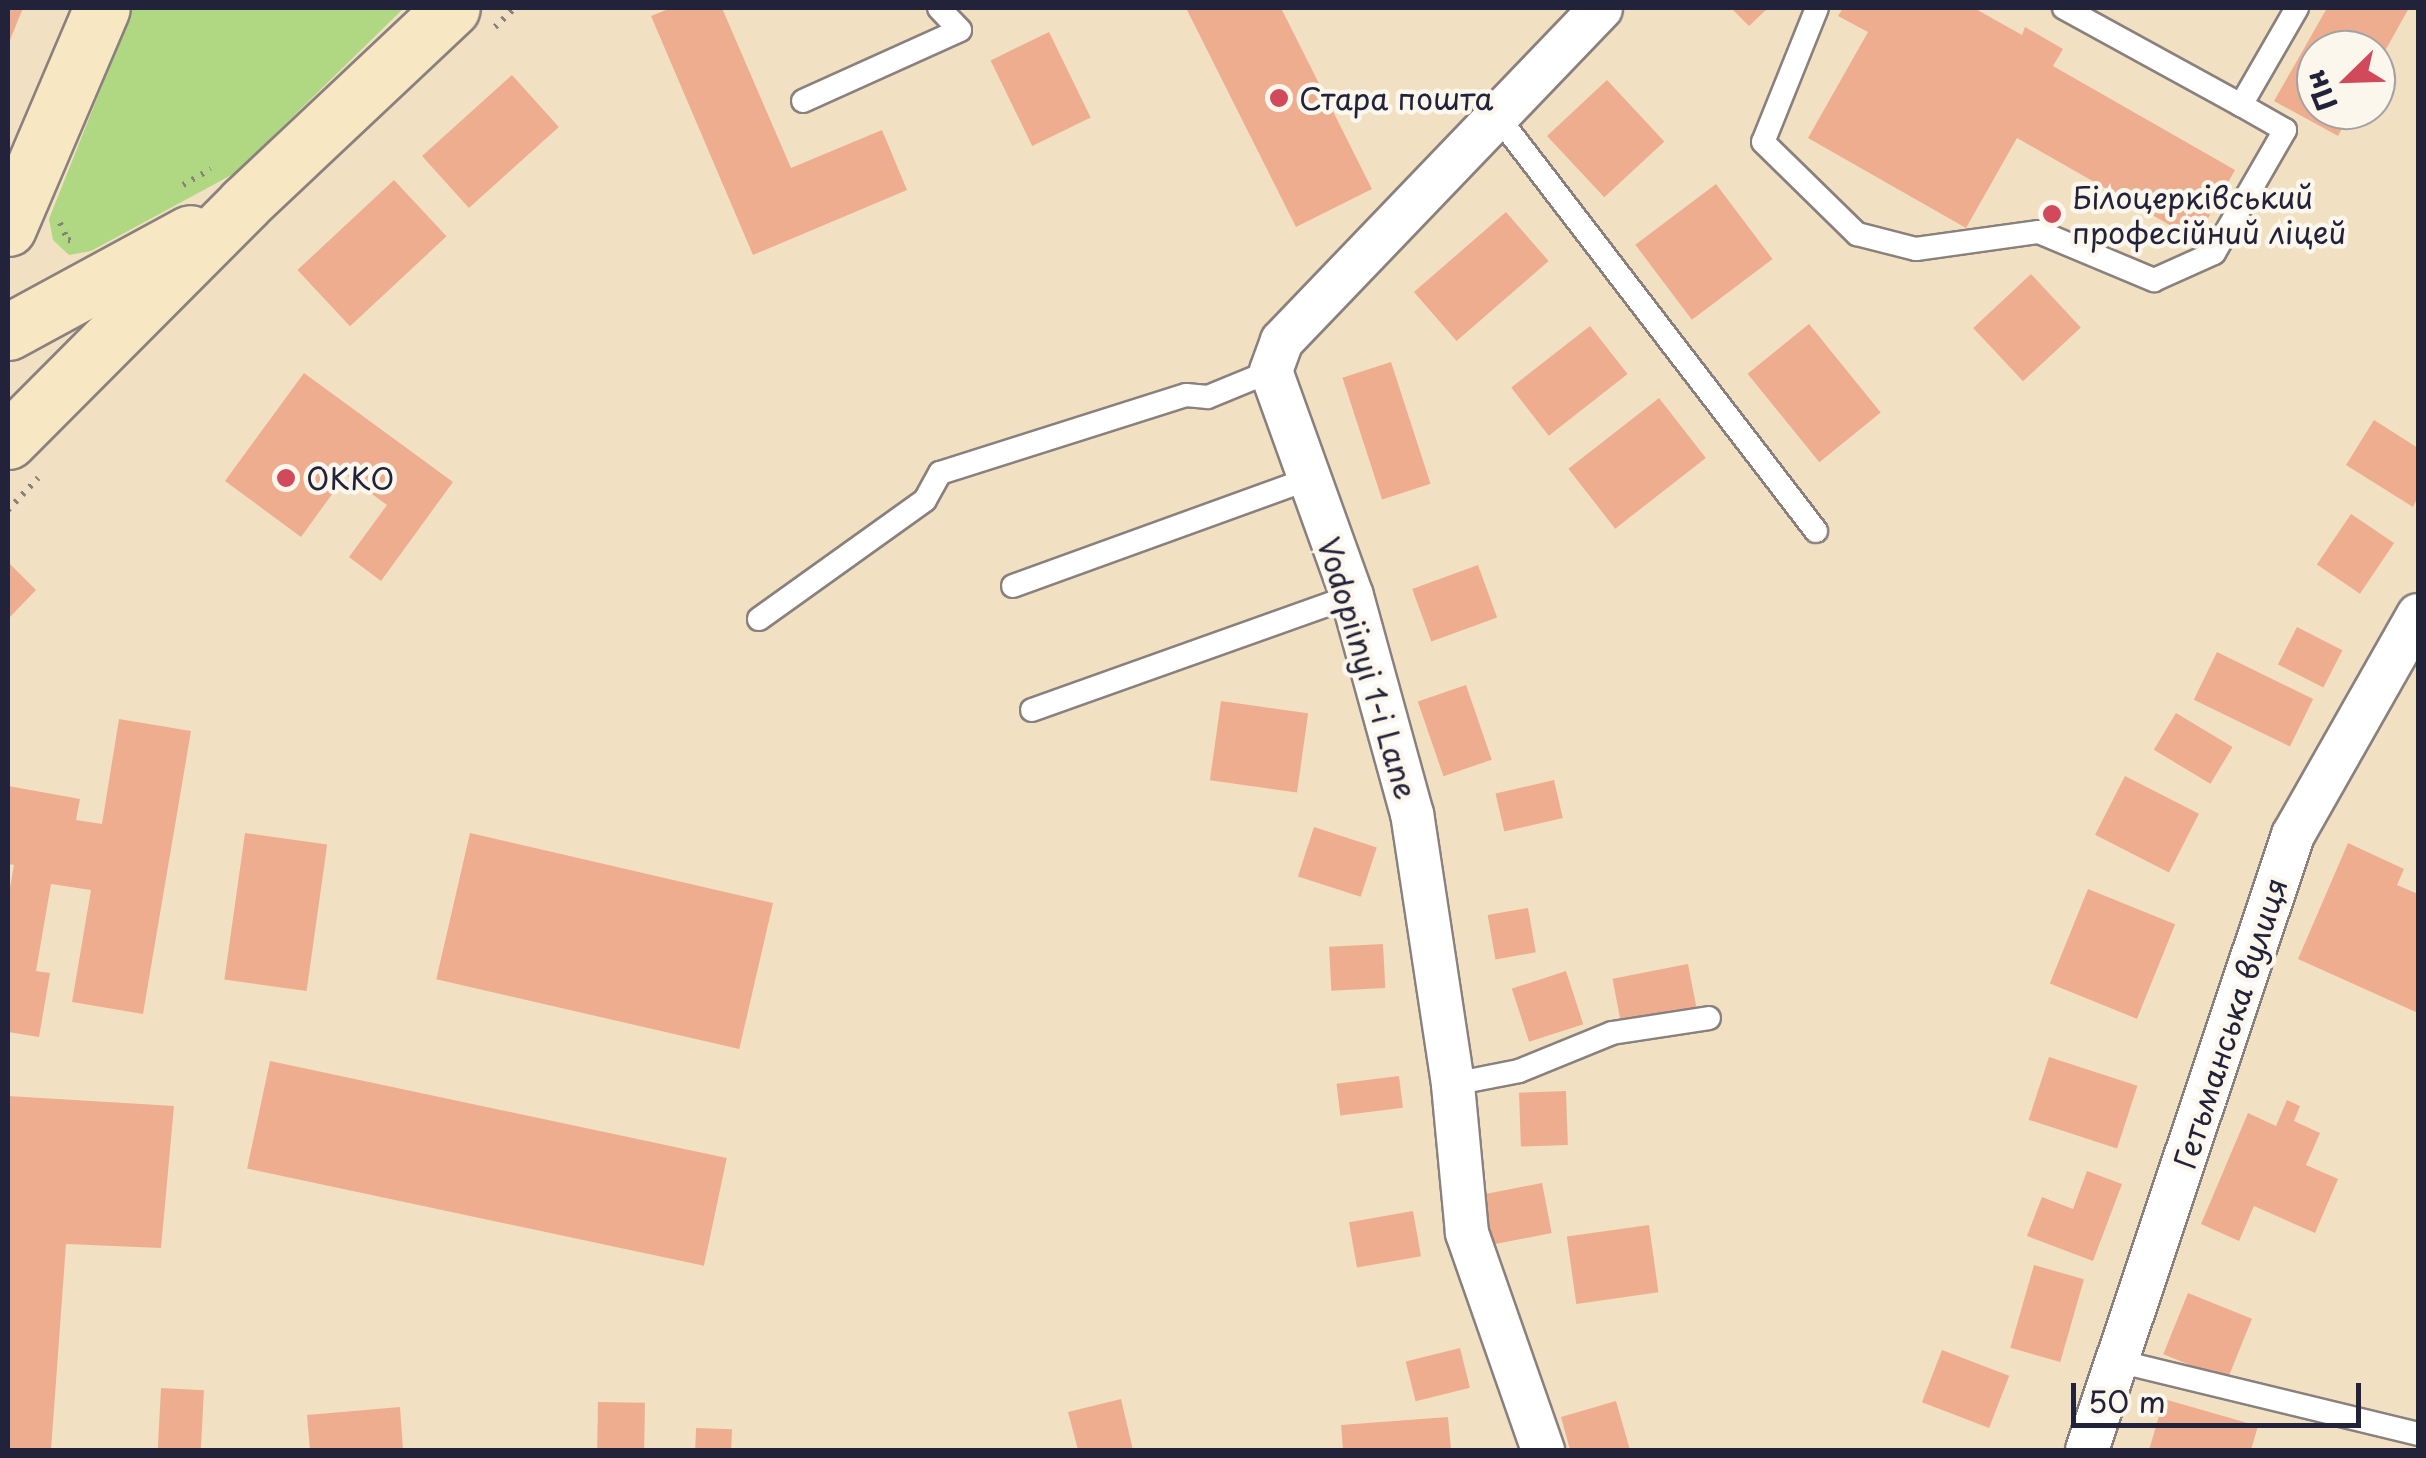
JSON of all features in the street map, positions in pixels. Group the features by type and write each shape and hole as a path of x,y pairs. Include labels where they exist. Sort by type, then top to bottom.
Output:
{"main road":[{"path":"8,228 102,8"},
{"path":"8,332 233,183 452,8"},
{"path":"8,441 233,183"}],"street":[{"path":"1271,370 1282,342 1601,8"},
{"name":"Vodopiinyi 1-i Lane","path":"1271,370 1352,596 1412,814 1453,1084 1467,1233 1542,1450"},
{"name":"Гетьманська вулиця","path":"2087,1450 2293,835 2418,616"}],"lane":[{"path":"803,102 960,30 940,8"},
{"path":"1817,8 1764,142 1856,234 1916,250 2039,232 2154,280 2214,253 2285,130 2064,8"},
{"path":"2242,106 2297,8"},
{"path":"1498,117 1816,531"},
{"path":"759,619 924,500 940,473 1186,395 1208,397 1271,370"},
{"path":"1014,586 1308,479"},
{"path":"1032,710 1352,596"},
{"path":"1453,1084 1519,1071 1612,1033 1709,1018"},
{"path":"2118,1361 2418,1434"}],"path":[{"path":"170,193 233,183"},
{"path":"68,240 86,242"}],"green space":[{"path":"133,8 404,8 235,173 91,251 69,255 53,240 49,219"}],"building":[{"path":"8,8 23,8 8,45"},
{"path":"671,8 722,8 791,168 882,130 907,190 753,255 651,16"},
{"name":"Стара пошта","path":"1186,8 1281,8 1372,189 1296,227"},
{"path":"1731,8 1768,8 1749,26"},
{"path":"1843,8 1974,8 2022,35 2025,27 2063,49 2053,66 2235,170 2196,240 2017,138 1966,228 1808,138 1868,32 1838,16"},
{"path":"2327,8 2409,8 2396,31 2314,30"},
{"path":"1049,32 1091,117 1032,146 991,60"},
{"path":"2296,62 2296,113 2274,101"},
{"path":"512,75 559,127 469,208 422,156"},
{"path":"1607,80 1664,141 1604,197 1547,136"},
{"path":"394,180 447,236 350,326 297,270"},
{"path":"1716,184 1773,259 1692,320 1635,245"},
{"path":"1506,212 1549,261 1457,341 1414,292"},
{"path":"2031,274 2081,327 2023,381 1973,328"},
{"path":"1809,324 1881,413 1819,462 1748,374"},
{"path":"1590,326 1628,374 1549,436 1511,388"},
{"path":"1391,362 1431,484 1382,499 1342,378"},
{"name":"OKKO","path":"304,373 453,482 381,581 349,557 387,505 346,475 301,537 225,481"},
{"path":"1659,398 1706,458 1615,529 1568,469"},
{"path":"2374,420 2418,448 2418,497 2413,507 2346,465"},
{"path":"2351,514 2394,543 2360,594 2317,565"},
{"path":"8,562 36,590 8,619"},
{"path":"1478,565 1497,618 1431,642 1412,589"},
{"path":"2297,627 2342,650 2323,688 2278,664"},
{"path":"2217,652 2313,699 2290,747 2194,700"},
{"path":"1466,685 1492,760 1443,776 1418,702"},
{"path":"1221,701 1308,713 1297,792 1210,780"},
{"path":"2176,713 2233,747 2210,784 2154,750"},
{"path":"119,719 191,731 143,1014 72,1002 91,890 51,884 36,971 50,973 39,1037 8,1032 8,899 14,865 8,864 8,786 80,799 76,820 102,824"},
{"path":"2125,776 2199,814 2169,872 2095,835"},
{"path":"1554,780 1563,818 1504,831 1496,793"},
{"path":"1314,827 1377,847 1361,897 1298,876"},
{"path":"245,833 327,845 307,991 224,980"},
{"path":"470,833 773,903 739,1049 436,979"},
{"path":"2348,843 2404,869 2397,885 2418,894 2418,1013 2298,959"},
{"path":"2088,889 2175,924 2137,1019 2050,984"},
{"path":"1528,908 1536,952 1495,959 1488,915"},
{"path":"1383,944 1385,988 1331,991 1329,947"},
{"path":"1688,964 1696,1007 1621,1022 1612,979"},
{"path":"1566,971 1583,1024 1529,1042 1512,989"},
{"path":"2049,1057 2137,1086 2117,1149 2029,1120"},
{"path":"270,1061 727,1158 704,1266 247,1169"},
{"path":"1399,1076 1403,1108 1340,1115 1336,1084"},
{"path":"1566,1091 1568,1145 1521,1147 1519,1093"},
{"path":"8,1096 174,1106 161,1248 66,1244 51,1450 8,1450"},
{"path":"2287,1100 2300,1106 2294,1121 2320,1133 2306,1165 2338,1179 2315,1233 2254,1206 2239,1241 2201,1224 2248,1113 2276,1126"},
{"path":"2087,1171 2122,1184 2093,1261 2027,1236 2042,1197 2073,1209"},
{"path":"1542,1183 1552,1233 1489,1245 1479,1195"},
{"path":"1413,1211 1421,1256 1357,1268 1349,1222"},
{"path":"1649,1225 1658,1292 1576,1304 1567,1237"},
{"path":"2034,1265 2084,1279 2060,1362 2010,1348"},
{"path":"2188,1293 2252,1319 2227,1380 2163,1354"},
{"path":"1460,1348 1470,1388 1416,1401 1406,1362"},
{"path":"1942,1350 2009,1376 1989,1428 1922,1402"},
{"path":"161,1388 204,1390 201,1450 158,1450"},
{"path":"1121,1399 1133,1450 1078,1450 1068,1412"},
{"path":"2164,1399 2258,1426 2251,1450 2149,1450"},
{"path":"1616,1401 1630,1450 1570,1450 1561,1417"},
{"path":"598,1402 645,1403 644,1450 597,1450"},
{"path":"400,1407 403,1450 310,1450 307,1415"},
{"path":"1448,1417 1451,1450 1343,1450 1341,1425"},
{"path":"696,1428 732,1429 731,1450 695,1450"}],"place":[{"name":"Стара пошта","path":"1279,98"},
{"name":"Білоцерківський професійний ліцей","path":"2052,214"},
{"name":"OKKO","path":"286,478"}]}
